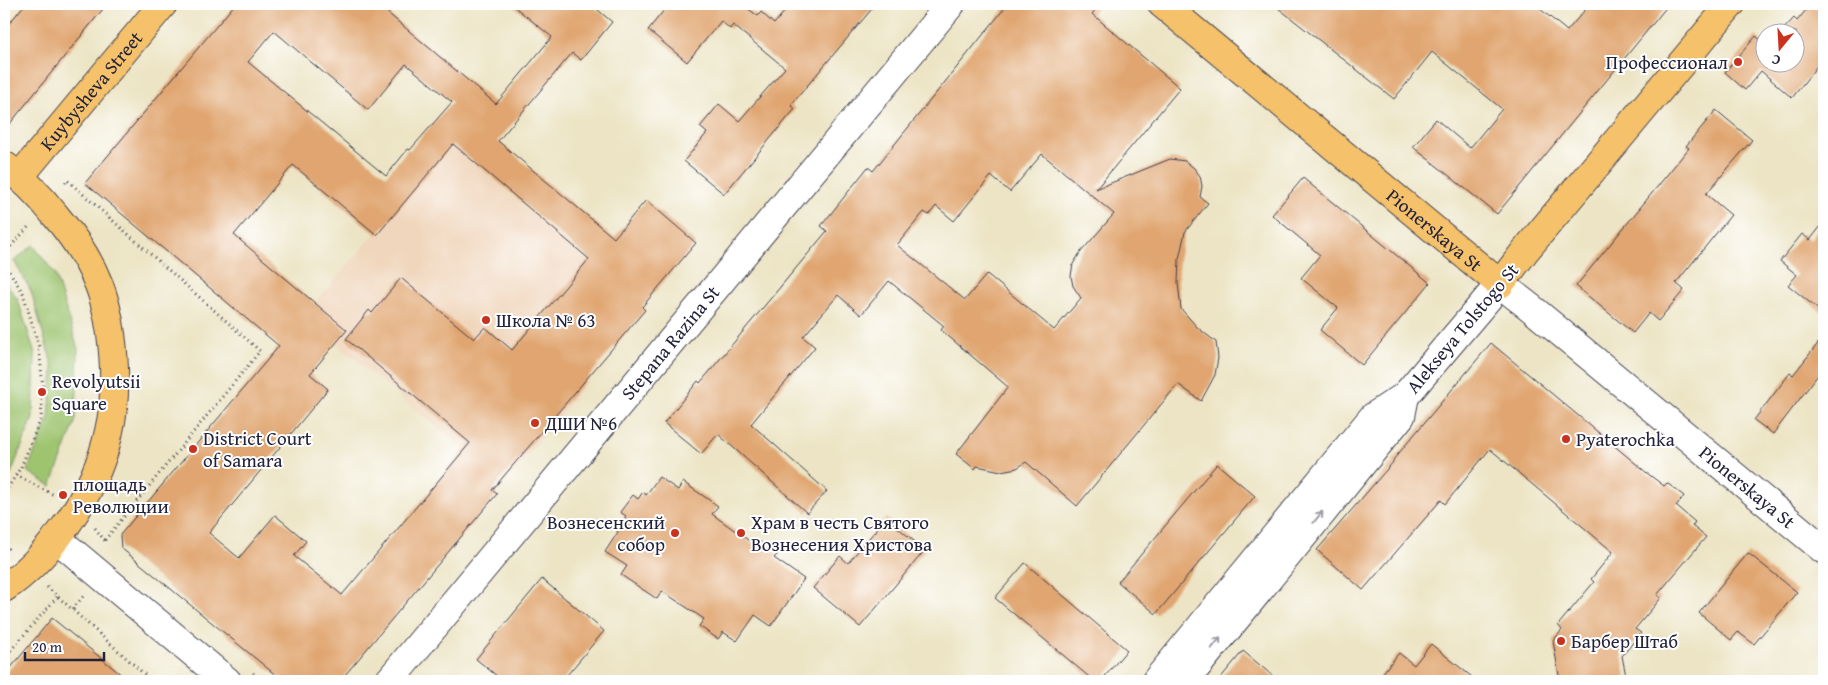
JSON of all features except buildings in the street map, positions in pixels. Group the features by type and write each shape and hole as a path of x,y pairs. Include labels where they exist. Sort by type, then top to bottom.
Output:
{"main road":[{"name":"Kuybysheva Street","path":"12,171 163,4"},
{"name":"Pionerskaya St","path":"1162,4 1500,284"},
{"name":"Alekseya Tolstogo St","path":"1500,284 1525,251 1731,4"},
{"path":"4,588 29,570 79,508 98,466 110,430 113,394 113,360 109,321 99,285 78,243 48,206 12,171"}],"street":[{"name":"Stepana Razina St","path":"389,681 951,4"},
{"name":"Alekseya Tolstogo St","path":"1185,681 1401,416 1405,396 1500,284"},
{"name":"Pionerskaya St","path":"1500,284 1824,550"},
{"path":"1156,681 1373,417 1405,396"},
{"path":"56,538 227,681"}],"path":[{"path":"4,125 7,128 4,132"},
{"path":"67,180 260,351 104,541"},
{"path":"4,264 23,293 40,347 43,387 41,418 21,467 4,494"},
{"path":"4,545 57,597 152,681"},
{"path":"4,658 57,597"}],"shaded area":[{"name":"Школа № 63","path":"453,144 645,310 505,483 336,344 347,330 315,303"}],"green space":[{"path":"33,245 55,274 78,349 76,420 51,486 27,471 49,417 53,368 31,291 14,261"},
{"path":"4,280 18,300 35,354 33,418 10,476 4,483"}],"place":[{"name":"Профессионал","path":"1738,62"},
{"name":"Школа № 63","path":"486,320"},
{"name":"Revolyutsii Square","path":"42,392"},
{"name":"ДШИ №6","path":"535,423"},
{"name":"Pyaterochka","path":"1566,439"},
{"name":"District Court of Samara","path":"193,449"},
{"name":"площадь Революции","path":"63,495"},
{"name":"Вознесенский собор","path":"675,533"},
{"name":"Храм в честь Святого Вознесения Христова","path":"741,533"},
{"name":"Барбер Штаб","path":"1561,641"}]}
